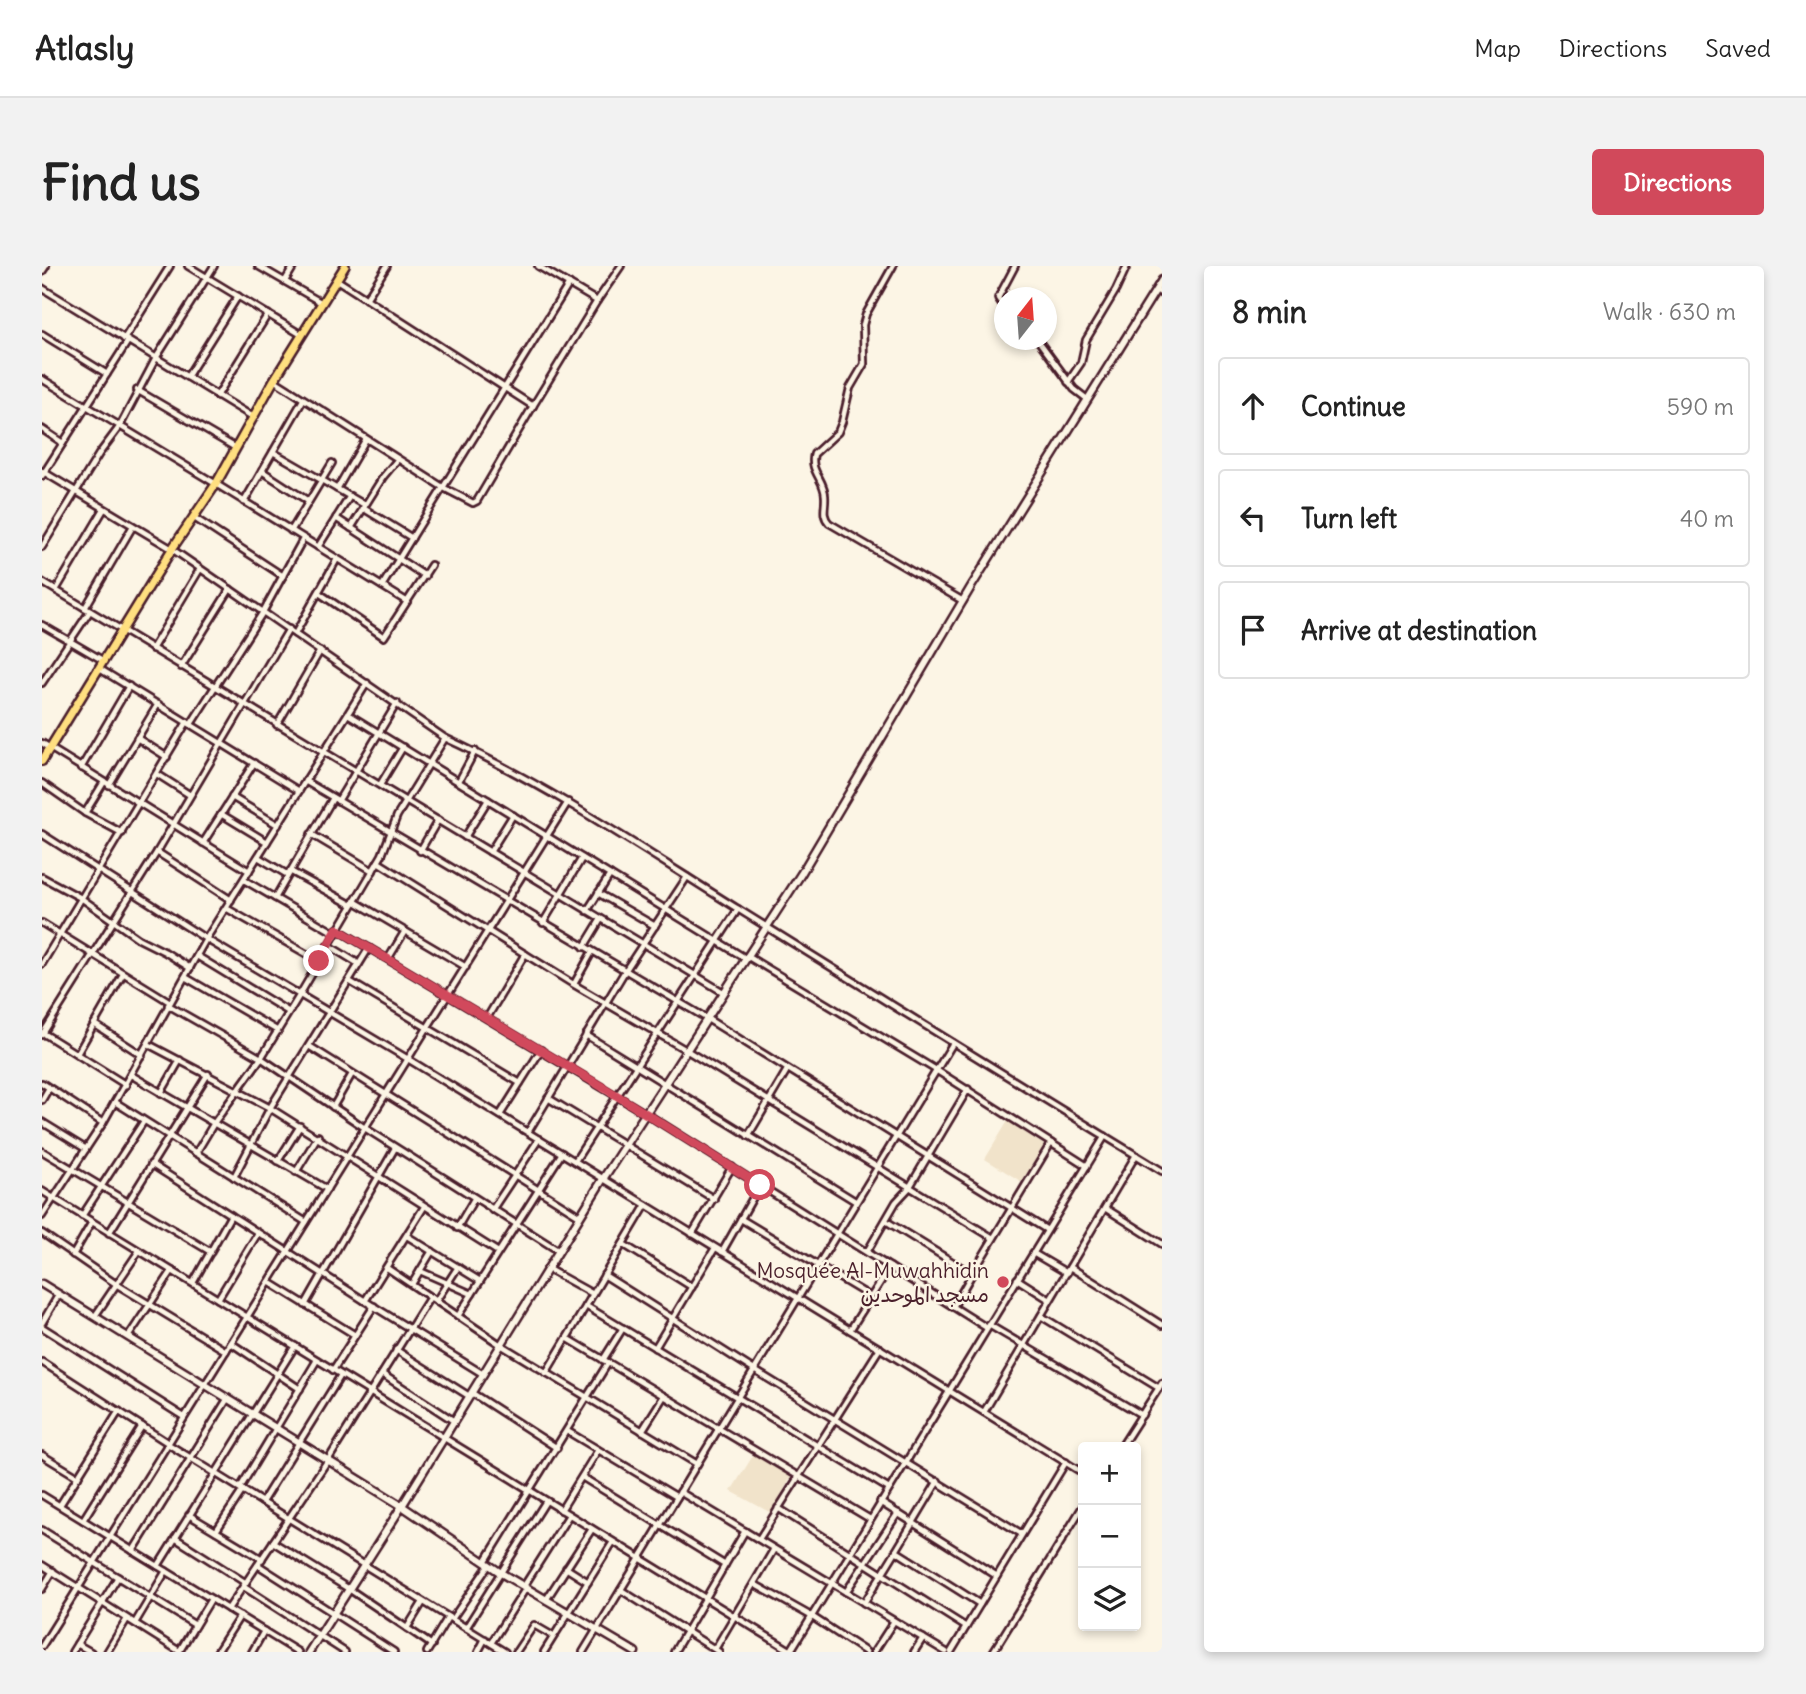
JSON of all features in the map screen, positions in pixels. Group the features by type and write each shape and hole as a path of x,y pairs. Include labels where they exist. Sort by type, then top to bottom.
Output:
{"main road":[{"path":"42,761 172,549 216,484 274,380 345,266"}],"street":[{"path":"42,272 46,266"},
{"path":"170,266 107,374 43,473 172,549 445,738 475,751 568,802 953,1044 1162,1171"},
{"path":"188,266 302,335"},
{"path":"42,547 99,454 120,426 137,390 214,266"},
{"path":"258,266 323,303"},
{"path":"285,281 294,266"},
{"path":"366,299 387,266"},
{"path":"538,266 597,301"},
{"path":"274,380 468,503 477,501 597,301 621,266"},
{"path":"894,266 866,314 863,325 864,365 850,388 838,432 814,454 814,470 825,492 824,514 829,523 963,601"},
{"path":"1004,287 1015,266"},
{"path":"1068,382 1081,363 1086,340 1127,266"},
{"path":"337,280 533,406"},
{"path":"309,1652 624,1145 801,874 1087,399 1159,292 1162,280"},
{"path":"382,586 569,284"},
{"path":"42,288 254,418"},
{"path":"187,377 238,296"},
{"path":"218,396 268,314"},
{"path":"42,334 107,374"},
{"path":"1045,350 1068,382 1087,399"},
{"path":"42,379 406,601"},
{"path":"137,390 236,448"},
{"path":"244,502 303,400"},
{"path":"42,429 63,443"},
{"path":"337,489 366,439"},
{"path":"273,452 350,496 412,538"},
{"path":"351,528 398,459"},
{"path":"291,531 332,463"},
{"path":"262,471 308,501"},
{"path":"318,547 350,496"},
{"path":"56,590 104,509"},
{"path":"193,517 283,576"},
{"path":"336,518 425,576"},
{"path":"42,682 71,642 133,526"},
{"path":"42,964 167,757 263,612 303,539"},
{"path":"295,634 337,559"},
{"path":"318,593 384,637 431,565"},
{"path":"152,649 200,569"},
{"path":"42,582 723,992"},
{"path":"181,667 230,589"},
{"path":"42,625 104,661"},
{"path":"126,1085 42,1033 157,852 289,629"},
{"path":"276,725 320,651"},
{"path":"100,670 299,791"},
{"path":"42,1216 126,1085 206,939 367,683"},
{"path":"81,768 129,686"},
{"path":"275,898 311,834 356,772 397,703"},
{"path":"85,813 158,704"},
{"path":"348,714 717,941 968,1089 1087,1166"},
{"path":"137,738 167,757"},
{"path":"196,1153 261,1058 299,996 386,849 390,833 406,800 445,738"},
{"path":"42,743 249,871"},
{"path":"380,785 403,747"},
{"path":"458,781 475,751"},
{"path":"203,843 254,763"},
{"path":"157,774 190,795"},
{"path":"305,781 706,1018 895,1138 1047,1230"},
{"path":"42,783 85,813 122,833"},
{"path":"232,797 278,825"},
{"path":"465,837 488,800"},
{"path":"42,1646 568,802"},
{"path":"221,814 267,842"},
{"path":"490,852 513,815"},
{"path":"421,851 438,820"},
{"path":"311,834 373,871"},
{"path":"42,835 299,996 540,1139 1078,1470"},
{"path":"157,852 231,900"},
{"path":"258,857 353,903 466,967"},
{"path":"543,923 582,858"},
{"path":"378,862 573,984 993,1238"},
{"path":"587,911 610,875"},
{"path":"42,877 81,898 190,968"},
{"path":"528,1132 605,1003 687,877"},
{"path":"244,880 448,994 645,1112 953,1307 1142,1415"},
{"path":"598,893 655,926"},
{"path":"226,908 319,961"},
{"path":"575,1161 738,909"},
{"path":"584,947 601,919"},
{"path":"42,923 169,1004 261,1058 395,1148 559,1251"},
{"path":"388,959 405,931"},
{"path":"328,945 359,964"},
{"path":"234,1177 270,1108 369,948"},
{"path":"573,984 592,951"},
{"path":"487,1018 525,954"},
{"path":"197,956 289,1012"},
{"path":"77,1054 123,974"},
{"path":"185,977 278,1031"},
{"path":"349,981 520,1083"},
{"path":"94,1024 142,1055"},
{"path":"586,1035 855,1201"},
{"path":"148,1044 208,1074 318,1136 424,1207 498,1252"},
{"path":"583,1652 953,1044"},
{"path":"309,1046 580,1216"},
{"path":"499,1115 541,1050"},
{"path":"161,1093 180,1060"},
{"path":"748,1136 787,1070"},
{"path":"109,1233 208,1074"},
{"path":"333,1107 352,1074"},
{"path":"131,1075 327,1189"},
{"path":"42,1083 103,1123"},
{"path":"42,1100 49,1088"},
{"path":"867,1252 968,1089"},
{"path":"548,1098 714,1199"},
{"path":"115,1102 306,1222"},
{"path":"82,1216 144,1121"},
{"path":"42,1122 86,1149"},
{"path":"278,1161 300,1126"},
{"path":"296,1172 318,1136"},
{"path":"42,1191 791,1652 849,1552 1105,1136"},
{"path":"492,1210 540,1139"},
{"path":"953,1307 1051,1143"},
{"path":"305,1305 395,1148"},
{"path":"42,1151 211,1252"},
{"path":"458,1316 562,1153"},
{"path":"984,1412 1136,1155"},
{"path":"151,1164 408,1329 484,1374"},
{"path":"692,1234 732,1167"},
{"path":"722,1252 760,1185"},
{"path":"457,1228 474,1199"},
{"path":"546,1373 646,1205"},
{"path":"365,1301 424,1207"},
{"path":"1105,1208 1162,1244"},
{"path":"193,1283 231,1215"},
{"path":"741,1219 871,1297"},
{"path":"886,1221 972,1274"},
{"path":"74,1255 92,1222"},
{"path":"42,1233 116,1284 226,1351"},
{"path":"218,1299 258,1233"},
{"path":"407,1236 480,1281"},
{"path":"623,1244 692,1287"},
{"path":"655,1348 715,1248"},
{"path":"95,1316 139,1251"},
{"path":"412,1284 432,1251"},
{"path":"1033,1253 1067,1273"},
{"path":"436,1301 458,1267"},
{"path":"850,1330 890,1267"},
{"path":"1070,1267 1162,1325"},
{"path":"387,1268 501,1345 697,1464"},
{"path":"548,1269 593,1294"},
{"path":"128,1336 172,1270"},
{"path":"420,1271 472,1294"},
{"path":"604,1275 1022,1534"},
{"path":"1017,1279 1051,1300"},
{"path":"269,1282 355,1335"},
{"path":"42,1284 402,1506 501,1573 635,1652"},
{"path":"59,1294 42,1325 184,1417"},
{"path":"229,1609 328,1460 430,1297"},
{"path":"333,1370 374,1306"},
{"path":"586,1306 889,1489"},
{"path":"1041,1316 1160,1386 1124,1442"},
{"path":"427,1652 487,1564 588,1398 623,1328"},
{"path":"567,1338 870,1518"},
{"path":"231,1343 301,1389"},
{"path":"158,1566 295,1346"},
{"path":"759,1539 880,1348"},
{"path":"396,1350 557,1448"},
{"path":"216,1531 317,1360"},
{"path":"42,1362 190,1458 505,1652"},
{"path":"382,1374 454,1421"},
{"path":"262,1502 341,1375"},
{"path":"642,1431 664,1396"},
{"path":"134,1551 228,1398"},
{"path":"60,1506 119,1411"},
{"path":"83,1520 142,1426"},
{"path":"567,1431 759,1539 949,1652 967,1627 1066,1462"},
{"path":"561,1510 598,1450"},
{"path":"42,1455 78,1477"},
{"path":"582,1477 725,1565"},
{"path":"864,1603 938,1482"},
{"path":"42,1495 298,1652"},
{"path":"466,1628 547,1501"},
{"path":"880,1502 997,1576"},
{"path":"778,1508 967,1627"},
{"path":"846,1592 898,1513"},
{"path":"993,1652 1078,1514"},
{"path":"189,1515 262,1559"},
{"path":"491,1643 569,1515"},
{"path":"545,1600 592,1529"},
{"path":"42,1530 195,1625"},
{"path":"674,1652 745,1531"},
{"path":"175,1538 345,1652"},
{"path":"273,1542 432,1645"},
{"path":"544,1652 613,1542"},
{"path":"621,1590 716,1651 774,1549"},
{"path":"896,1552 980,1604"},
{"path":"42,1565 178,1652 211,1599"},
{"path":"258,1565 394,1652"},
{"path":"566,1568 588,1582"},
{"path":"42,1589 52,1571"},
{"path":"135,1623 166,1571"},
{"path":"72,1652 118,1577"},
{"path":"754,1584 811,1616 866,1652"},
{"path":"407,1628 424,1602"},
{"path":"217,1652 240,1616"},
{"path":"107,1652 127,1619"},
{"path":"874,1652 894,1621"},
{"path":"516,1652 534,1625 553,1636"},
{"path":"252,1652 264,1631"},
{"path":"914,1652 923,1638"},
{"path":"478,1652 485,1639"},
{"path":"77,1643 90,1652"}],"shaded area":[{"path":"1008,1121 1044,1145 1022,1182 985,1159"},
{"path":"754,1454 792,1475 771,1513 731,1491"}],"place":[{"name":"Mosquée Al-Muwahhidin مسجد الموحدين","path":"1003,1282"}],"route":[{"path":"319,961 337,929 616,1095 760,1185"}]}
